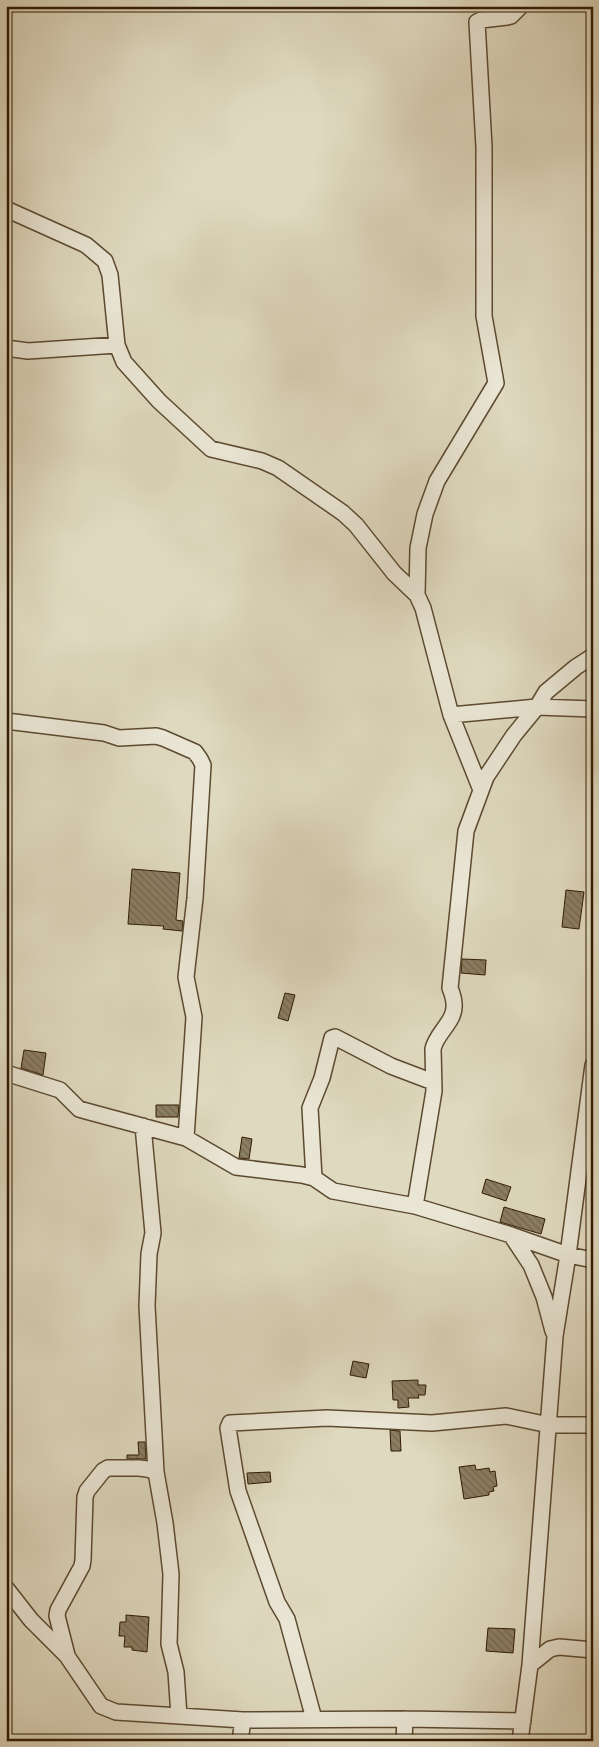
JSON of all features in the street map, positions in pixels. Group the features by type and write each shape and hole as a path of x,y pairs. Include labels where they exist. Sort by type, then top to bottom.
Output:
{"street":[{"path":"481,790 452,716 420,601 418,548 425,514 437,481 496,383 484,316 484,147 477,22 511,16 521,6"},
{"path":"6,208 86,244 105,261 110,275 117,345 124,362 159,401 211,449 262,461 278,468 343,513 356,524 394,573 420,601"},
{"path":"6,348 28,351 117,345"},
{"path":"414,1206 434,1091 434,1043 454,1013 455,1005 450,988 466,831 486,777 509,742 537,707 546,692 576,666 593,656"},
{"path":"452,716 537,707 593,709"},
{"path":"6,721 104,733 119,738 156,736 194,752 200,758 203,765 195,898 186,978 194,1017 186,1138"},
{"path":"314,1178 310,1108 322,1078 332,1038 335,1037 391,1066 434,1082"},
{"path":"520,1741 530,1665 555,1336 568,1255 593,1065"},
{"path":"6,1073 60,1090 86,1111 186,1138 236,1167 314,1178 334,1191 414,1206 511,1234 568,1255 593,1260"},
{"path":"143,1126 153,1233 149,1254 147,1306 156,1472 166,1523 171,1574 169,1644 176,1672 179,1716"},
{"path":"511,1234 531,1265 544,1297 555,1336"},
{"path":"314,1719 287,1619 277,1602 238,1491 228,1428 230,1422 327,1418 432,1423 506,1416 549,1425 593,1425"},
{"path":"67,1656 57,1616 58,1610 82,1566 87,1491 102,1471 108,1468 147,1468 156,1472"},
{"path":"6,1588 32,1620 67,1656 101,1706 108,1710 242,1720 405,1719 523,1721"},
{"path":"530,1665 550,1650 559,1647 593,1650"},
{"path":"404,1741 405,1719"},
{"path":"240,1741 242,1720"}],"building":[{"path":"132,869 180,873 176,920 183,921 182,931 163,929 164,926 128,924"},
{"path":"566,890 584,892 579,929 562,927"},
{"path":"462,959 486,960 485,975 461,973"},
{"path":"285,993 295,995 288,1021 278,1018"},
{"path":"24,1050 46,1053 43,1075 21,1068"},
{"path":"156,1105 179,1105 178,1117 156,1117"},
{"path":"242,1137 252,1139 249,1159 239,1158"},
{"path":"486,1179 511,1187 506,1201 482,1193"},
{"path":"504,1207 545,1219 541,1234 500,1222"},
{"path":"353,1361 369,1364 366,1378 350,1375"},
{"path":"418,1380 418,1385 426,1385 425,1395 418,1395 419,1398 408,1398 409,1407 398,1408 398,1400 393,1400 392,1381"},
{"path":"390,1430 400,1431 401,1451 391,1451"},
{"path":"138,1442 145,1442 146,1459 127,1459 127,1455 139,1455"},
{"path":"475,1465 476,1470 489,1468 490,1472 495,1471 497,1486 493,1487 494,1491 489,1492 489,1495 464,1499 459,1467"},
{"path":"270,1472 271,1482 248,1484 247,1473"},
{"path":"126,1615 149,1617 147,1652 132,1650 132,1647 124,1647 125,1636 119,1636 120,1622 126,1622"},
{"path":"488,1628 515,1629 513,1653 486,1651"}]}
